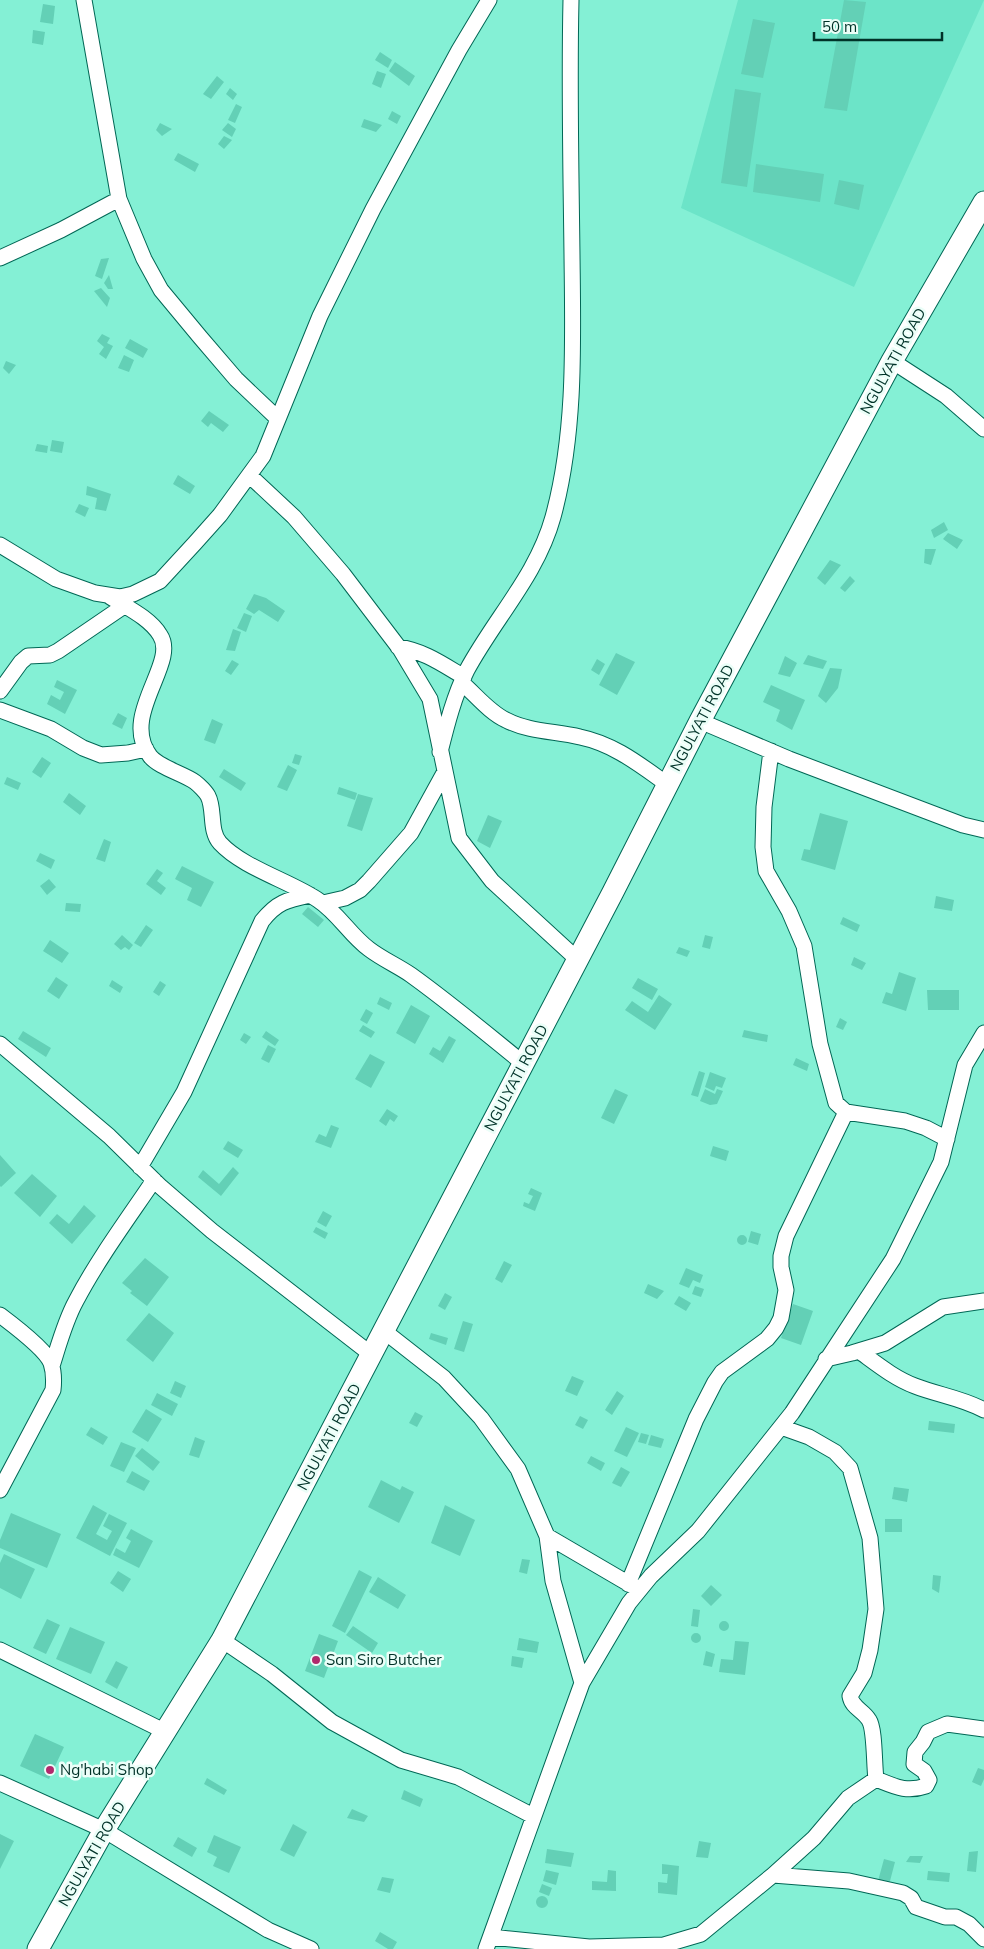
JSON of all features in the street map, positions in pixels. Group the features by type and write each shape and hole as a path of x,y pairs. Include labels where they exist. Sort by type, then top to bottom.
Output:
{"main road":[{"name":"NGULYATI ROAD","path":"38,1949 104,1830 222,1640 524,1064 700,721 892,361 984,202"}],"street":[{"path":"84,0 119,199 144,259 161,290 236,379 277,418"},
{"path":"0,545 56,579 95,593 120,597 133,594 160,581 220,515 262,456 320,316 373,209 459,50 489,0"},
{"path":"440,752 452,707 463,680 490,632 520,589 538,558 553,518 564,469 569,416 573,325 571,0"},
{"path":"0,258 61,230 119,199"},
{"path":"892,361 946,396 984,429"},
{"path":"248,475 300,524 343,574 398,647 430,699 459,838 492,881 578,960"},
{"path":"109,595 150,624 164,641 164,654 145,701 141,724 142,740 150,757 178,775 195,782 208,796 212,824 219,842 238,858 317,899 330,909 347,930 369,949 410,974 524,1064"},
{"path":"0,691 21,662 28,656 50,655 58,651 124,606"},
{"path":"398,647 414,649 432,656 463,680 492,711 504,719 523,728 582,737 618,750 667,784"},
{"path":"0,710 51,729 83,748 101,755 128,753 146,749"},
{"path":"700,721 771,751 963,825 984,830"},
{"path":"771,751 764,808 763,847 766,871 789,911 804,946 810,990 836,1102 846,1112 905,1121 926,1128 947,1139"},
{"path":"140,1167 184,1092 262,921 272,908 289,900 345,898 360,890 411,833 444,772"},
{"path":"634,1587 651,1576 698,1531 792,1413 901,1244 941,1162 966,1065 984,1033"},
{"path":"0,1044 109,1136 154,1180 212,1231 372,1355"},
{"path":"846,1112 786,1236 781,1256 781,1267 786,1290 781,1318 767,1339 722,1372 696,1419 629,1603 582,1683 488,1943 588,1947 618,1945 664,1946 701,1934 773,1875 814,1838 848,1798 876,1779"},
{"path":"52,1366 75,1302 154,1180"},
{"path":"826,1359 884,1343 943,1307 984,1301"},
{"path":"0,1315 38,1348 50,1362 54,1381 53,1390 0,1490"},
{"path":"384,1331 444,1378 481,1418 518,1469 547,1536 553,1581 582,1683"},
{"path":"860,1351 893,1376 984,1410"},
{"path":"781,1427 809,1437 835,1452 850,1468 870,1538 876,1609 870,1650 864,1673 850,1696 851,1702 869,1720 874,1735 873,1756 876,1779"},
{"path":"547,1536 634,1587"},
{"path":"222,1640 272,1674 332,1722 401,1760 458,1778 533,1816"},
{"path":"0,1650 166,1732"},
{"path":"876,1779 904,1790 915,1790 926,1786 929,1780 924,1771 914,1764 915,1752 928,1732 947,1724 984,1729"},
{"path":"0,1783 104,1830 268,1930 311,1949"},
{"path":"773,1875 849,1881 903,1892 911,1898 916,1907 945,1917 956,1917 969,1924 984,1939"}],"shaded area":[{"path":"738,0 984,0 854,287 681,208"}],"building":[{"path":"844,0 866,2 847,111 824,108"},
{"path":"43,4 55,6 53,24 40,22"},
{"path":"753,19 775,23 763,78 741,74"},
{"path":"33,30 45,32 43,45 32,43"},
{"path":"380,52 392,60 388,68 375,60"},
{"path":"395,62 415,76 409,86 389,71"},
{"path":"377,71 386,74 381,88 372,84"},
{"path":"217,76 224,82 211,99 203,94"},
{"path":"230,88 237,94 233,100 226,94"},
{"path":"735,89 761,93 747,187 721,183"},
{"path":"236,104 242,107 235,123 228,120"},
{"path":"392,111 401,116 397,124 388,119"},
{"path":"364,119 382,125 376,132 361,127"},
{"path":"160,123 172,129 162,136 156,130"},
{"path":"228,123 236,129 232,137 222,130"},
{"path":"224,136 232,140 224,149 218,144"},
{"path":"178,153 199,164 195,172 174,160"},
{"path":"756,164 824,174 820,202 753,192"},
{"path":"839,180 864,185 859,210 834,204"},
{"path":"109,258 102,279 95,276 101,259"},
{"path":"109,275 113,289 108,289 104,283"},
{"path":"101,288 110,298 107,307 94,291"},
{"path":"102,334 110,338 107,343 113,346 106,359 99,354 104,347 97,341"},
{"path":"130,339 148,349 143,358 125,348"},
{"path":"124,355 134,360 129,372 118,368"},
{"path":"6,361 16,365 9,374 3,368"},
{"path":"209,411 229,425 223,432 211,423 208,427 201,421"},
{"path":"52,440 64,442 62,453 50,451"},
{"path":"37,444 48,446 47,453 35,451"},
{"path":"178,475 195,486 190,494 173,484"},
{"path":"87,486 111,494 106,511 95,509 97,498 86,495"},
{"path":"79,504 89,508 85,517 75,512"},
{"path":"944,522 948,530 934,538 931,530"},
{"path":"948,533 963,540 957,549 943,539"},
{"path":"925,549 936,549 931,565 924,563"},
{"path":"830,560 841,565 825,585 817,578"},
{"path":"850,576 855,581 845,592 840,588"},
{"path":"254,594 266,598 285,611 278,622 259,610 254,614 246,609"},
{"path":"244,613 252,616 246,632 237,628"},
{"path":"233,629 241,632 235,651 226,650"},
{"path":"616,653 635,662 617,695 599,685"},
{"path":"808,655 827,661 823,669 803,664"},
{"path":"785,656 797,663 790,677 778,674"},
{"path":"597,659 605,664 599,675 591,670"},
{"path":"232,660 239,664 231,675 225,671"},
{"path":"830,668 842,669 838,688 826,703 818,696"},
{"path":"57,680 77,690 65,714 47,704 51,695 60,700 64,692 54,687"},
{"path":"771,685 805,700 792,730 776,721 780,710 763,702"},
{"path":"118,713 127,718 122,729 112,724"},
{"path":"212,719 223,724 215,744 204,740"},
{"path":"295,754 302,756 299,765 292,763"},
{"path":"42,757 51,763 41,778 32,772"},
{"path":"288,765 297,770 287,791 277,787"},
{"path":"224,769 246,783 241,791 219,777"},
{"path":"7,777 21,783 18,790 4,784"},
{"path":"339,787 357,793 355,800 337,794"},
{"path":"69,793 86,806 80,815 63,802"},
{"path":"358,794 373,798 362,831 347,826"},
{"path":"820,813 848,821 835,870 801,860 804,849 810,850"},
{"path":"488,815 502,821 490,848 477,841"},
{"path":"104,839 111,842 105,862 96,859"},
{"path":"40,853 55,860 51,869 36,861"},
{"path":"182,866 214,882 201,907 187,900 192,888 175,879"},
{"path":"157,869 163,873 157,881 166,888 161,895 146,884"},
{"path":"49,879 56,887 47,895 40,886"},
{"path":"936,896 954,900 952,911 934,908"},
{"path":"66,903 81,904 80,912 65,911"},
{"path":"308,907 324,920 318,927 302,914"},
{"path":"843,917 860,925 857,932 840,924"},
{"path":"146,925 153,930 141,947 134,943"},
{"path":"122,935 133,945 129,950 125,947 121,950 114,944"},
{"path":"705,935 713,937 710,949 702,947"},
{"path":"50,940 69,953 62,963 43,951"},
{"path":"679,947 690,951 687,957 676,953"},
{"path":"854,957 866,963 862,970 851,965"},
{"path":"899,972 916,978 906,1011 882,1003 886,992 892,994"},
{"path":"56,977 68,985 59,999 47,991"},
{"path":"638,978 658,989 652,1000 632,988"},
{"path":"112,980 123,987 120,993 109,986"},
{"path":"160,981 166,985 159,996 153,992"},
{"path":"927,990 959,990 959,1010 928,1010"},
{"path":"659,995 672,1004 655,1030 625,1010 632,1001 648,1012"},
{"path":"380,997 392,1003 389,1010 377,1004"},
{"path":"411,1005 430,1016 415,1044 396,1033"},
{"path":"366,1009 373,1013 367,1024 360,1020"},
{"path":"840,1018 847,1022 843,1030 836,1027"},
{"path":"363,1025 375,1032 371,1038 359,1031"},
{"path":"744,1030 768,1035 767,1042 742,1037"},
{"path":"23,1031 51,1048 46,1057 18,1039"},
{"path":"266,1031 279,1040 275,1046 262,1037"},
{"path":"244,1033 251,1037 246,1044 240,1040"},
{"path":"449,1036 456,1040 443,1063 429,1054 433,1047 440,1051"},
{"path":"268,1045 276,1049 269,1063 261,1059"},
{"path":"370,1054 385,1062 371,1088 355,1079"},
{"path":"796,1058 809,1064 807,1071 793,1065"},
{"path":"699,1071 705,1073 698,1097 691,1095"},
{"path":"710,1072 726,1078 722,1088 716,1086 714,1091 705,1087"},
{"path":"615,1089 628,1095 614,1124 601,1118"},
{"path":"705,1089 715,1094 717,1089 723,1091 717,1104 710,1105 700,1101"},
{"path":"387,1109 398,1116 394,1122 390,1119 386,1126 379,1121"},
{"path":"331,1125 339,1128 331,1148 315,1142 319,1134 326,1137"},
{"path":"228,1141 243,1150 238,1158 223,1149"},
{"path":"713,1146 729,1151 726,1161 710,1156"},
{"path":"0,1155 16,1173 1,1187 0,1186"},
{"path":"233,1167 239,1173 221,1196 198,1177 203,1170 219,1184"},
{"path":"32,1174 57,1196 40,1217 14,1193"},
{"path":"531,1188 542,1193 535,1211 523,1206 524,1202 529,1204 533,1196 528,1194"},
{"path":"84,1205 96,1216 72,1244 49,1223 57,1214 69,1224"},
{"path":"323,1211 332,1216 326,1227 317,1222"},
{"path":"316,1227 328,1233 325,1239 313,1232"},
{"path":"751,1231 761,1234 758,1245 748,1242"},
{"path":"742,1235 747,1240 742,1245 737,1240"},
{"path":"145,1258 169,1277 147,1306 130,1293 132,1291 122,1283"},
{"path":"504,1261 512,1265 502,1283 495,1279"},
{"path":"686,1268 703,1275 700,1283 693,1280 689,1288 679,1284"},
{"path":"648,1284 664,1291 657,1299 644,1293"},
{"path":"695,1286 704,1289 701,1297 692,1294"},
{"path":"445,1293 452,1297 445,1310 438,1306"},
{"path":"679,1296 691,1303 686,1311 674,1304"},
{"path":"793,1304 813,1311 801,1345 781,1338"},
{"path":"149,1313 174,1333 153,1362 126,1340"},
{"path":"463,1321 473,1324 464,1352 454,1349"},
{"path":"431,1333 448,1338 446,1345 429,1339"},
{"path":"572,1376 584,1381 577,1396 565,1391"},
{"path":"175,1381 186,1386 181,1398 170,1393"},
{"path":"617,1391 624,1396 612,1415 605,1410"},
{"path":"157,1393 178,1404 172,1416 151,1405"},
{"path":"146,1409 162,1419 148,1442 132,1432"},
{"path":"415,1412 423,1416 417,1427 409,1423"},
{"path":"580,1416 588,1420 583,1429 575,1425"},
{"path":"929,1421 955,1424 954,1433 928,1430"},
{"path":"91,1427 108,1437 103,1445 86,1435"},
{"path":"626,1427 639,1433 627,1457 614,1451"},
{"path":"641,1433 649,1435 646,1444 638,1442"},
{"path":"651,1435 664,1439 661,1448 648,1445"},
{"path":"195,1437 205,1441 199,1458 189,1455"},
{"path":"121,1442 136,1448 124,1472 110,1466"},
{"path":"142,1448 160,1462 153,1471 135,1456"},
{"path":"591,1456 605,1463 601,1471 587,1463"},
{"path":"621,1467 630,1472 621,1487 612,1483"},
{"path":"132,1471 150,1481 144,1491 126,1482"},
{"path":"381,1480 400,1490 402,1486 414,1492 399,1523 368,1507"},
{"path":"894,1487 909,1489 907,1502 892,1499"},
{"path":"93,1505 107,1513 96,1534 107,1540 112,1531 103,1526 109,1514 127,1523 110,1556 76,1538"},
{"path":"445,1505 475,1520 460,1556 431,1543"},
{"path":"11,1513 61,1534 47,1568 0,1548 0,1540"},
{"path":"885,1519 902,1519 902,1532 885,1532"},
{"path":"131,1529 153,1541 139,1568 113,1555 116,1548 125,1553 131,1541 126,1538"},
{"path":"4,1554 35,1569 21,1599 0,1588 0,1563"},
{"path":"522,1559 530,1560 527,1574 519,1572"},
{"path":"359,1570 372,1577 345,1633 332,1626"},
{"path":"118,1571 131,1579 123,1592 110,1583"},
{"path":"933,1575 941,1576 939,1593 932,1589"},
{"path":"378,1577 406,1595 398,1609 369,1592"},
{"path":"711,1585 722,1595 711,1606 701,1596"},
{"path":"693,1609 700,1610 698,1627 691,1626"},
{"path":"47,1619 60,1625 46,1654 33,1648"},
{"path":"724,1621 729,1626 724,1631 719,1626"},
{"path":"353,1626 378,1643 372,1653 346,1635"},
{"path":"70,1627 105,1642 91,1674 56,1659"},
{"path":"696,1633 701,1638 696,1643 691,1638"},
{"path":"319,1634 338,1641 324,1678 305,1671"},
{"path":"519,1638 539,1642 537,1653 517,1650"},
{"path":"735,1641 749,1642 745,1675 719,1672 721,1659 733,1660"},
{"path":"706,1651 715,1654 712,1667 703,1665"},
{"path":"512,1656 524,1658 522,1668 511,1666"},
{"path":"116,1661 128,1667 117,1689 105,1682"},
{"path":"35,1734 64,1747 49,1779 20,1766"},
{"path":"978,1768 984,1770 984,1779 981,1786 972,1782"},
{"path":"207,1778 227,1790 224,1795 204,1784"},
{"path":"404,1790 423,1799 420,1807 401,1799"},
{"path":"352,1809 368,1816 364,1822 347,1818"},
{"path":"293,1824 307,1832 294,1857 280,1850"},
{"path":"0,1834 14,1841 0,1869"},
{"path":"214,1835 241,1847 229,1873 213,1866 217,1857 207,1852"},
{"path":"178,1837 197,1848 192,1857 173,1846"},
{"path":"699,1841 711,1843 708,1858 696,1857"},
{"path":"547,1849 574,1853 571,1867 545,1863"},
{"path":"978,1851 976,1872 967,1871 969,1852"},
{"path":"910,1856 923,1856 920,1863 906,1862"},
{"path":"884,1859 895,1862 890,1881 878,1881"},
{"path":"662,1864 679,1866 677,1895 658,1893 658,1882 667,1883 668,1874 662,1874"},
{"path":"546,1870 559,1873 556,1885 543,1881"},
{"path":"608,1870 616,1871 616,1891 592,1890 592,1881 607,1882"},
{"path":"928,1871 950,1873 949,1882 927,1880"},
{"path":"382,1877 394,1879 390,1893 377,1890"},
{"path":"542,1884 552,1888 549,1896 539,1892"},
{"path":"544,1896 547,1897 547,1907 540,1908 537,1907 536,1900 537,1897"},
{"path":"380,1932 397,1942 393,1949 388,1949 375,1941"}],"place":[{"name":"San Siro Butcher","path":"316,1660"},
{"name":"Ng'habi Shop","path":"50,1770"}]}
